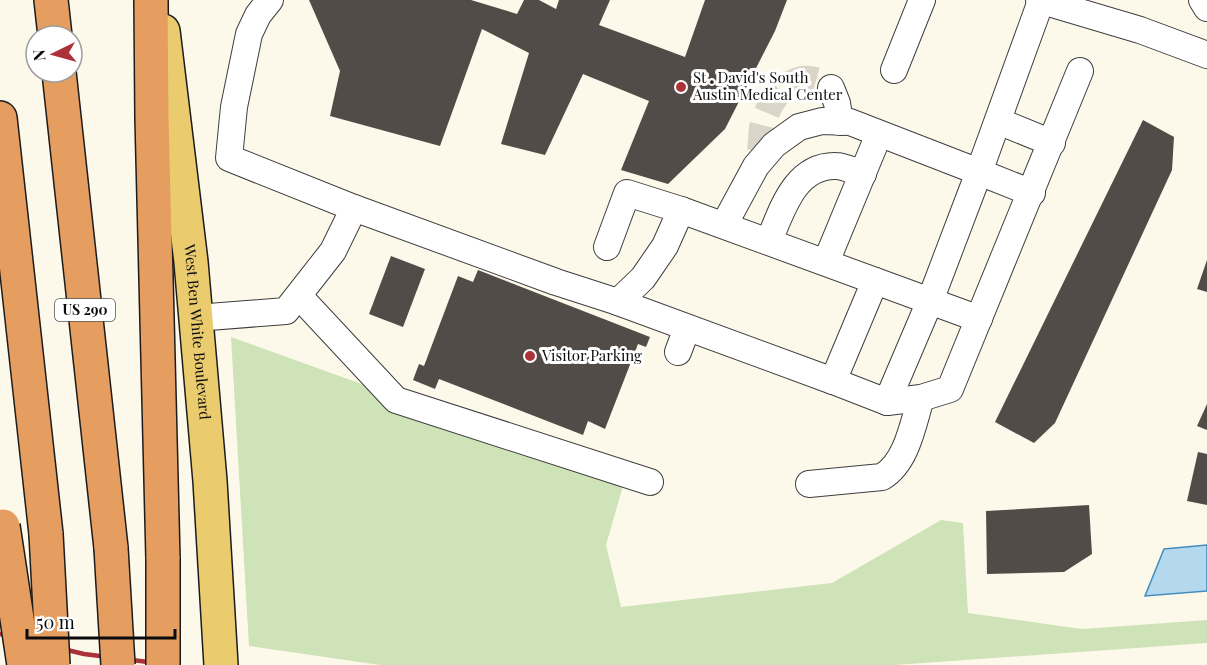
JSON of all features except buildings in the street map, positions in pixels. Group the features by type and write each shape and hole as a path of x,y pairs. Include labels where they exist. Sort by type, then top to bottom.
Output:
{"highway":[{"path":"51,0 54,24"},
{"path":"152,0 152,130 163,558 163,665"},
{"name":"US 290","path":"60,84 111,548 118,665"},
{"path":"0,118 46,534 54,665"},
{"path":"2,515 24,665"}],"main road":[{"name":"West Ben White Boulevard","path":"159,0 191,262 216,569 221,665"}],"street":[{"path":"270,0 258,15 249,34 234,107 229,158 354,208 484,264 606,305 687,328 887,402 921,398 950,389 1080,71"},
{"path":"894,70 922,0"},
{"path":"887,402 930,301 998,122 1040,0 1140,30 1207,55"},
{"path":"1202,0 1207,8"},
{"path":"831,88 837,103 840,122"},
{"path":"724,225 759,157 799,127 822,121 850,122 1032,193"},
{"path":"998,122 1052,143"},
{"path":"826,262 879,134"},
{"path":"769,241 789,193 802,179 819,169 837,166 863,174"},
{"path":"607,247 627,193 769,241 979,319"},
{"path":"196,318 286,311 333,251 354,208"},
{"path":"606,305 643,278 665,246 681,210"},
{"path":"833,381 875,281"},
{"path":"298,296 396,400 650,482"},
{"path":"678,352 687,328"},
{"path":"809,484 882,477 892,471 899,460 921,398"}],"green space":[{"path":"231,337 625,479 606,545 621,607 832,583 941,520 963,523 968,613 1082,629 1207,620 1207,643 895,665 380,665 249,646"}],"water":[{"path":"1207,545 1207,591 1145,596 1164,549"}],"tunnel":[{"path":"760,151 762,128 766,115 778,94 787,86 807,79 819,81 831,88"}],"railway":[{"path":"0,634 84,654 172,665"}],"place":[{"name":"St . David's South Austin Medical Center","path":"681,87"},
{"name":"Visitor Parking","path":"530,356"}]}
